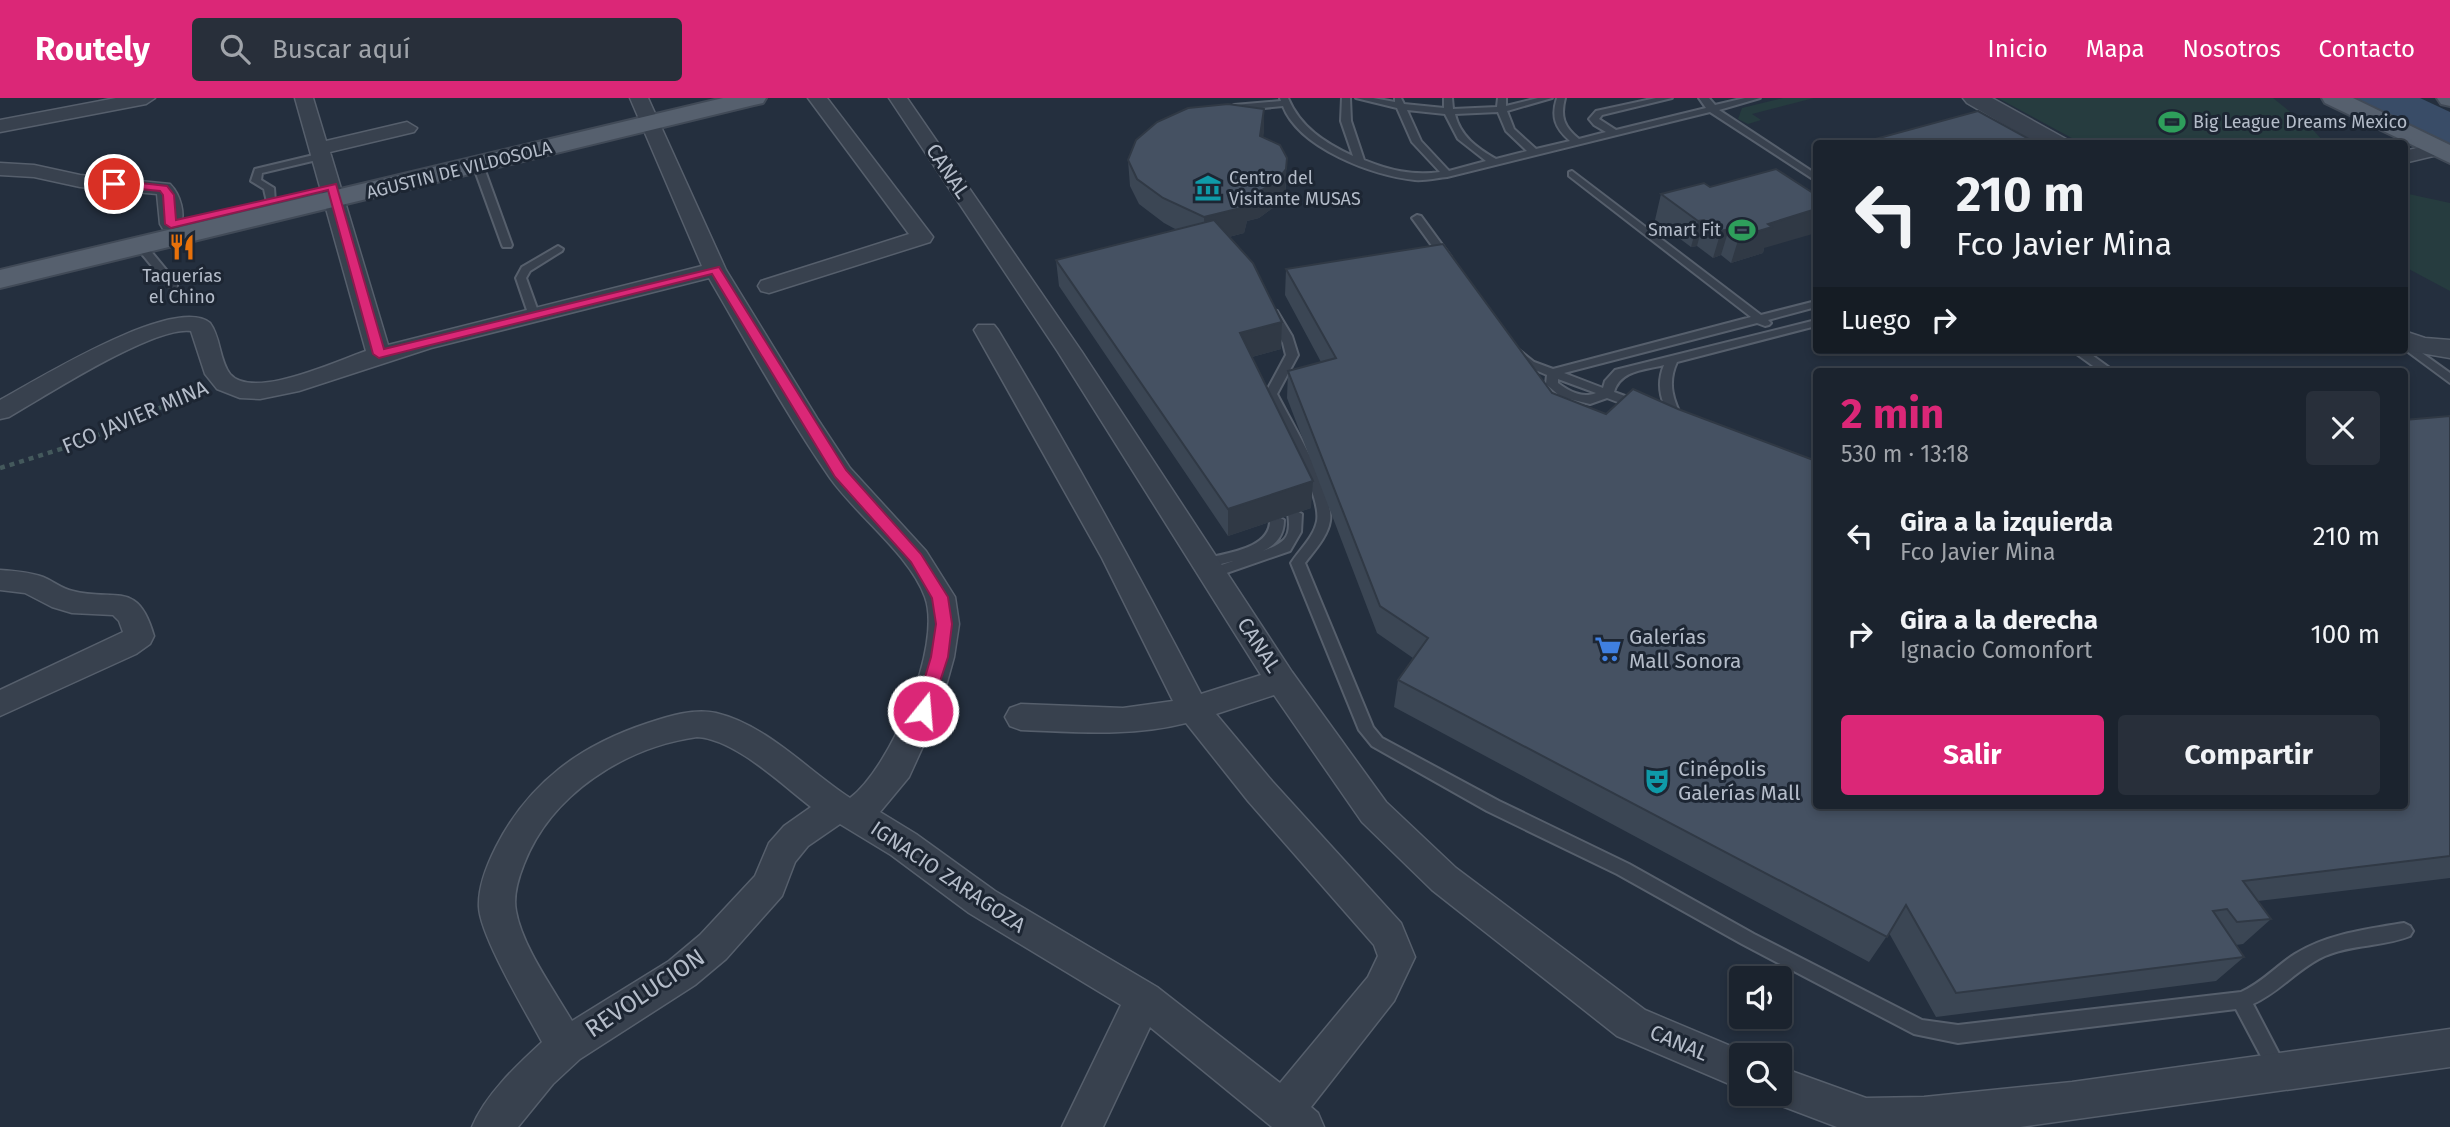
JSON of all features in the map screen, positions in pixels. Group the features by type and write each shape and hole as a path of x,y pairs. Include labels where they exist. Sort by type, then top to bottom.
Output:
{"main road":[{"name":"AGUSTIN DE VILDOSOLA","path":"0,279 141,246 699,98"},
{"name":"AGUSTIN DE VILDOSOLA","path":"0,265 271,200 334,193 478,165 644,111 754,98"},
{"path":"2334,98 2444,152"}],"street":[{"path":"0,126 146,98"},
{"path":"304,98 379,354"},
{"path":"769,286 917,241 922,237 817,98"},
{"name":"CANAL","path":"898,98 1070,352 1282,680 1374,812 1417,856 1632,1023 1729,1065"},
{"path":"1975,98 2050,140"},
{"name":"IGNACIO ZARAGOZA","path":"644,111 715,270 841,474 916,558 940,597 944,624 939,657 923,711 897,768 880,791 845,811"},
{"path":"321,152 407,128"},
{"path":"2408,156 2444,152"},
{"path":"0,169 34,171 80,181 163,188 169,195 171,224"},
{"name":"FCO JAVIER MINA","path":"223,380 246,391 274,389 379,354 715,270"},
{"path":"0,411 139,338 185,322 196,323 202,327 206,335 209,362 223,380"},
{"path":"986,330 1116,558 1193,709 1260,791 1388,934 1397,957 1381,989 1294,1119"},
{"path":"2408,343 2446,351"},
{"path":"0,580 30,583 68,602 108,603 123,607 135,618 139,636 125,646 0,705"},
{"path":"1021,717 1119,720 1155,718 1193,709 1282,680"},
{"path":"566,1046 524,975 497,910 500,883 512,850 545,802 566,780 586,766 645,737 696,724 714,725 736,735 845,811"},
{"name":"IGNACIO ZARAGOZA","path":"845,811 926,858 974,896 1028,932 1107,974 1144,999 1294,1119"},
{"name":"REVOLUCION","path":"492,1127 539,1071 566,1046 682,973 713,947 769,886 781,854 796,836 845,811"},
{"path":"1082,1127 1144,999"},
{"path":"1792,1090 1866,1118 1924,1117 2072,1102 2450,1048"}],"lane":[{"path":"1346,98 1346,121 1359,160"},
{"path":"1360,98 1448,111 1500,109 1548,98"},
{"path":"1448,98 1448,111 1461,139 1473,150 1494,162"},
{"path":"1502,98 1500,109 1511,133 1534,152"},
{"path":"1561,98 1556,117 1559,127 1578,142"},
{"path":"1615,133 1597,123 1594,119 1597,114 1668,98"},
{"path":"1703,98 1710,103 1711,109 1813,176"},
{"path":"1234,108 1284,100 1287,110 1309,134 1343,154 1413,177 1447,174 1756,98"},
{"path":"1398,102 1418,142 1447,174"},
{"path":"271,200 269,188 256,181 258,171 321,152"},
{"path":"478,165 508,245"},
{"path":"1572,174 1776,333"},
{"path":"1417,218 1454,270"},
{"path":"141,246 173,285"},
{"path":"533,314 521,278 526,269 558,249"},
{"path":"1268,303 1292,351 1292,359 1277,376 1271,394 1313,481 1324,512 1320,529 1298,562 1367,730 1377,742 1483,801 1623,869 1748,939 1920,1028 1958,1034 2241,1000 2257,995 2299,961 2326,946 2404,931"},
{"path":"1510,345 1530,363 1553,372 1813,305"},
{"path":"1608,393 1611,381 1619,373 1813,324"},
{"path":"2408,345 2450,379"},
{"path":"2083,354 2104,368"},
{"path":"1553,372 1552,384 1565,394 1590,400 1608,393 1685,425 1666,401 1663,386 1666,371 1673,359"},
{"path":"1208,568 1285,548 1293,539 1295,514"},
{"path":"1208,568 1264,546 1277,536 1277,520"},
{"path":"2241,1000 2280,1073"}],"path":[{"name":"FCO JAVIER MINA","path":"0,468 77,444 223,380"}],"green space":[{"path":"1783,98 1814,98 1752,114 1761,120 1748,124 1738,119 1742,108"},
{"name":"Big League Dreams Mexico","path":"1998,98 2273,98 2322,140 2075,140"},
{"path":"2408,194 2450,203 2450,291 2408,269"}],"water":[{"path":"2349,98 2420,98 2450,112 2450,148"}],"building":[{"name":"Centro del Visitante MUSAS","path":"1228,104 1264,109 1260,136 1280,145 1287,158 1286,169 1278,179 1259,192 1234,197 1247,200 1245,207 1204,217 1163,198 1137,179 1128,160 1136,140 1157,122 1188,108"},
{"path":"1978,111 2031,140 1872,140"},
{"path":"1776,169 1813,193 1813,210 1768,224 1772,227 1739,237 1729,229 1721,231 1704,220 1698,221 1661,194 1704,183 1710,187"},
{"path":"1214,220 1253,263 1282,322 1240,333 1313,481 1228,509 1056,260"},
{"name":"Galerías Mall Sonora","path":"1443,244 1552,393 1606,414 1633,389 1678,409 1813,460 1813,809 2408,809 2408,420 2450,416 2450,856 2243,881 2271,919 2237,922 2227,909 2213,911 2244,957 1956,993 1906,905 1887,937 1398,680 1428,638 1380,606 1288,371 1336,358 1286,269"}],"place":[{"name":"Big League Dreams Mexico","path":"2172,122"},
{"name":"Centro del Visitante MUSAS","path":"1208,188"},
{"name":"Smart Fit","path":"1742,230"},
{"name":"Taquerías el Chino","path":"182,247"},
{"name":"Galerías Mall Sonora","path":"1608,649"},
{"name":"Cinépolis Galerías Mall","path":"1657,781"}],"route":[{"path":"114,184 163,188 169,195 171,224 332,186 379,354 715,270 805,420 841,474 916,558 940,597 944,624 939,657 923,711"}]}
